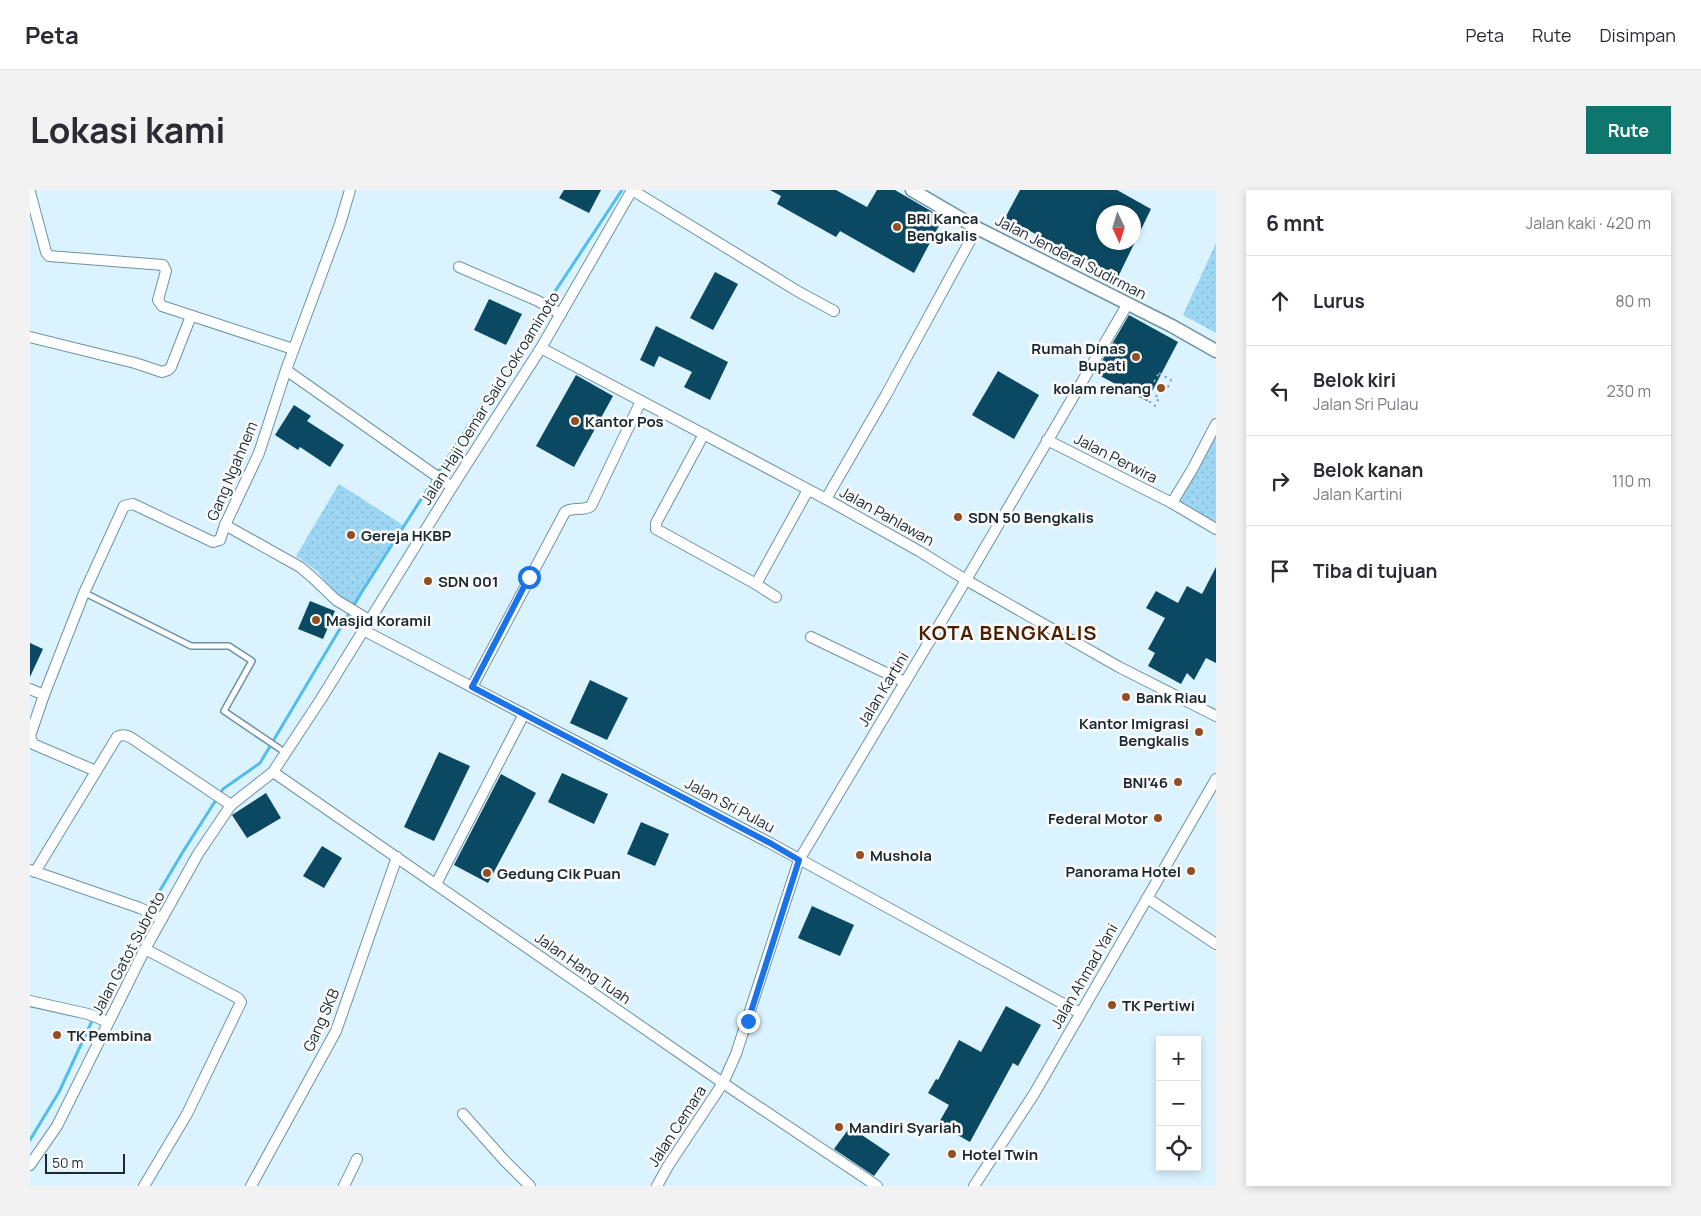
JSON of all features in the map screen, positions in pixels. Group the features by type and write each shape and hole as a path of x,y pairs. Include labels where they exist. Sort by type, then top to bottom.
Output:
{"street":[{"name":"Gang Ngahnem","path":"96,771 33,744 30,736 84,593 124,506 133,504 213,542 220,540 225,525 260,453 293,348 340,224 350,190"},
{"path":"632,190 799,292 834,311"},
{"name":"Jalan Haji Oemar Said Cokroaminoto","path":"273,772 283,750 321,699 363,630 365,618 448,485 541,348 558,311 632,190"},
{"name":"Jalan Jenderal Sudirman","path":"912,190 977,228 1172,326 1216,351"},
{"path":"30,192 46,252 49,256 163,265 166,271 158,303 165,308 293,348"},
{"path":"826,499 886,395 977,228"},
{"path":"459,267 558,311"},
{"name":"Jalan Kartini","path":"723,1083 748,1021 799,860 1127,305"},
{"path":"30,337 135,363 162,372 171,367 191,316"},
{"name":"Jalan Pahlawan","path":"541,348 826,499 920,551 966,580 1119,667 1216,716"},
{"path":"286,370 448,485"},
{"path":"472,687 565,512 570,509 586,509 591,506 641,401"},
{"path":"1172,503 1216,424"},
{"path":"704,434 656,523 656,529 776,597"},
{"name":"Jalan Perwira","path":"1047,440 1172,503 1216,529"},
{"path":"756,584 808,490"},
{"path":"225,525 300,567 344,606 365,618"},
{"name":"Jalan Sri Pulau","path":"363,630 770,843 1080,1013"},
{"path":"810,636 905,682"},
{"path":"30,689 44,695"},
{"path":"436,884 524,714"},
{"path":"160,918 140,908 32,871 117,737 127,735 224,800"},
{"name":"Jalan Hang Tuah","path":"273,772 723,1083 877,1186"},
{"name":"Jalan Gatot Subroto","path":"30,1165 57,1126 106,1021 160,918 198,854 224,800 273,772"},
{"name":"Jalan Ahmad Yani","path":"974,1186 1034,1094 1216,779"},
{"name":"Gang SKB","path":"251,1186 336,1031 397,857"},
{"path":"1147,898 1216,944"},
{"path":"144,1186 187,1114 241,1002 238,998 145,949"},
{"path":"30,1000 88,1014 106,1021"},
{"name":"Jalan Cemara","path":"657,1186 668,1166 723,1083"},
{"path":"462,1114 530,1186"},
{"path":"344,1186 357,1159"}],"lane":[{"path":"84,593 191,646 228,646 252,661 224,711 283,750"}],"path":[{"path":"1159,373 1171,380 1168,387 1162,385 1155,399 1158,400 1155,406 1145,398 1159,373"}],"shaded area":[{"path":"1216,243 1216,333 1183,315"},
{"path":"1216,425 1216,530 1177,508"},
{"path":"339,484 403,525 354,606 336,597 318,572 296,556"}],"building":[{"path":"564,190 601,190 589,213 559,198"},
{"name":"BRI Kanca Bengkalis","path":"770,190 836,190 867,207 877,190 895,190 943,218 914,273 840,231 836,237 777,204 781,196"},
{"path":"1020,190 1117,190 1151,209 1141,230 1141,205 1096,205 1096,250 1131,250 1118,277 1005,218"},
{"path":"715,272 738,284 713,330 690,318"},
{"path":"489,299 522,314 506,345 474,330"},
{"name":"Rumah Dinas Bupati","path":"1129,315 1178,342 1147,401 1095,373"},
{"path":"656,326 728,362 710,400 684,387 692,372 659,356 654,367 640,360"},
{"path":"998,371 1039,395 1014,439 972,415"},
{"name":"Kantor Pos","path":"576,375 613,396 574,467 536,446"},
{"path":"294,405 311,416 307,421 344,445 330,467 300,447 298,450 275,435"},
{"path":"1216,567 1216,663 1206,658 1194,680 1187,673 1181,684 1148,666 1155,653 1148,649 1165,618 1146,608 1156,591 1178,603 1187,586 1202,594"},
{"name":"Masjid Koramil","path":"310,601 335,611 323,639 298,629"},
{"path":"30,643 43,649 30,677"},
{"path":"590,680 628,698 607,740 570,723"},
{"path":"439,752 470,766 434,841 404,827"},
{"path":"562,773 608,794 594,824 548,802"},
{"path":"501,774 536,793 488,883 454,865"},
{"path":"266,793 281,818 247,838 232,815"},
{"path":"641,822 669,834 655,866 627,854"},
{"path":"322,846 342,858 324,888 303,876"},
{"path":"812,906 854,925 840,956 798,938"},
{"path":"1006,1006 1041,1025 1018,1066 1013,1063 970,1142 938,1124 949,1105 928,1093 936,1079 938,1080 959,1040 981,1052"},
{"path":"850,1127 890,1154 874,1176 834,1149"}],"waterway":[{"path":"30,1140 59,1092 98,1008 143,919 184,850 223,789 260,763 363,590 525,337 622,190"}],"place":[{"name":"BRI Kanca Bengkalis","path":"897,227"},
{"name":"Rumah Dinas Bupati","path":"1136,357"},
{"name":"kolam renang","path":"1161,388"},
{"name":"Kantor Pos","path":"575,421"},
{"name":"SDN 50 Bengkalis","path":"958,517"},
{"name":"Gereja HKBP","path":"351,535"},
{"name":"SDN 001","path":"428,581"},
{"name":"Masjid Koramil","path":"316,620"},
{"name":"Bank Riau","path":"1126,697"},
{"name":"Kantor Imigrasi Bengkalis","path":"1199,732"},
{"name":"BNI'46","path":"1178,782"},
{"name":"Federal Motor","path":"1158,818"},
{"name":"Mushola","path":"860,855"},
{"name":"Panorama Hotel","path":"1191,871"},
{"name":"Gedung Cik Puan","path":"487,873"},
{"name":"TK Pertiwi","path":"1112,1005"},
{"name":"TK Pembina","path":"57,1035"},
{"name":"Mandiri Syariah","path":"839,1127"},
{"name":"Hotel Twin","path":"952,1154"}],"district":[{"name":"KOTA BENGKALIS","path":"1008,632"}],"route":[{"path":"529,577 472,687 799,860 748,1021"}]}
